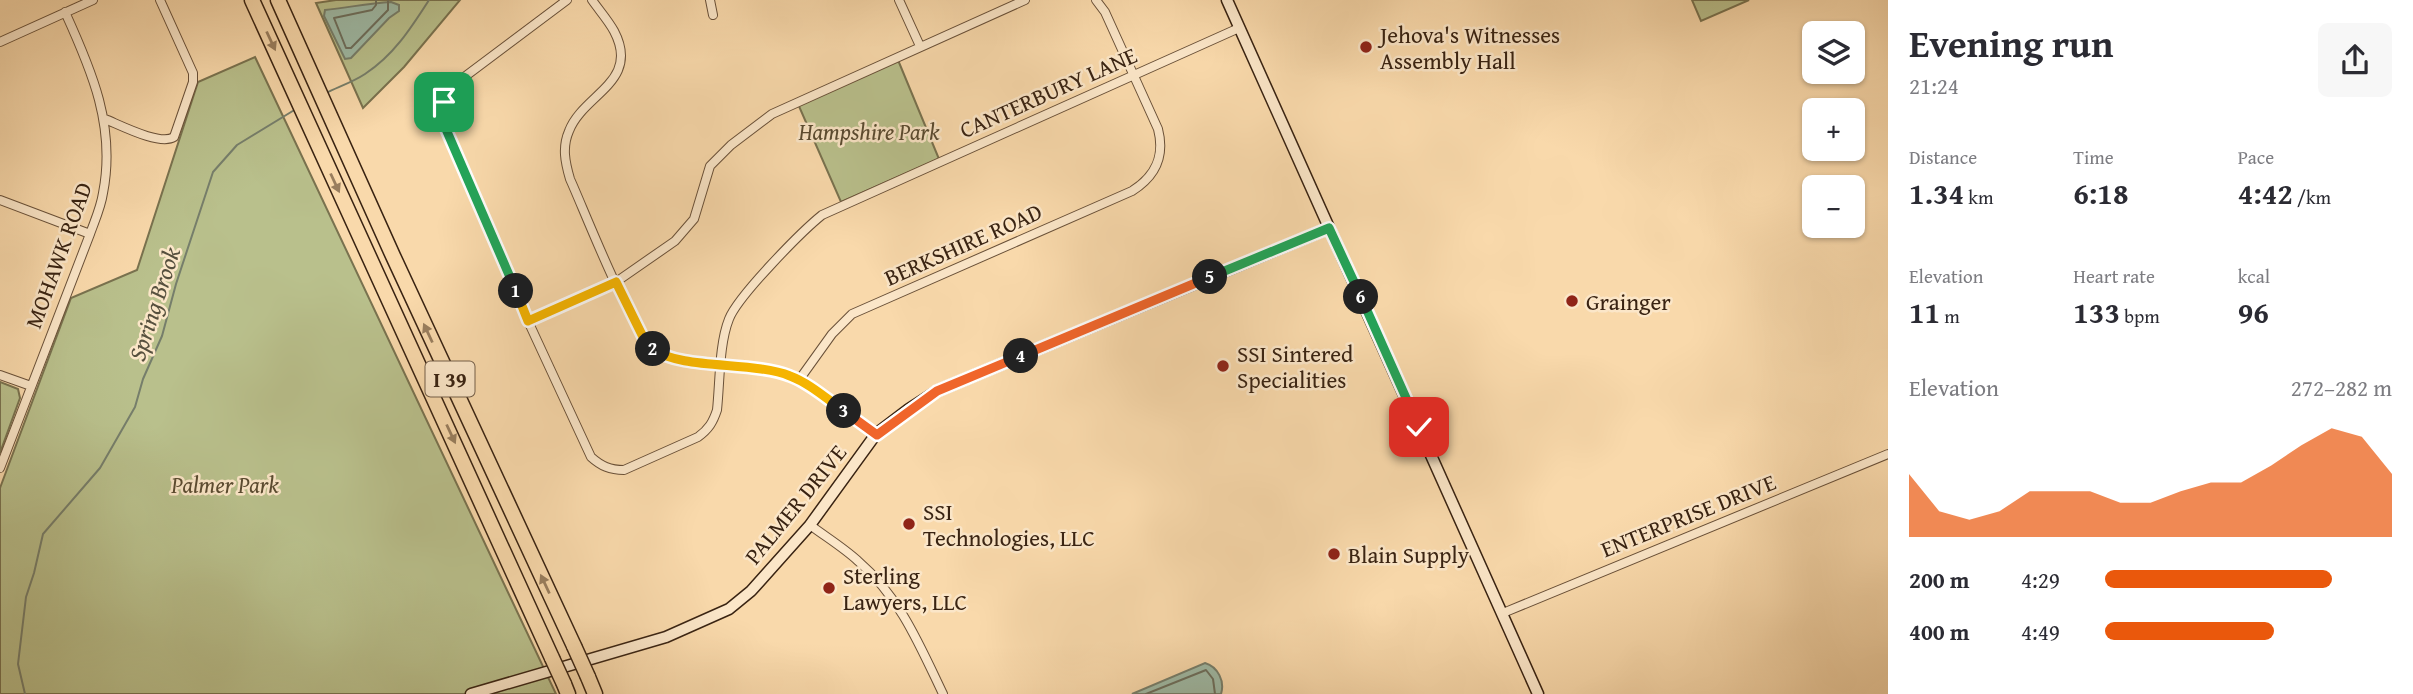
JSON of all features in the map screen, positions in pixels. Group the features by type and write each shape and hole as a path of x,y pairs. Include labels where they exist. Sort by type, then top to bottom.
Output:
{"highway":[{"name":"I 39","path":"252,0 566,689"},
{"name":"I 39","path":"278,0 595,694"}],"street":[{"path":"0,42 93,0"},
{"path":"105,119 159,140 174,137 193,77 190,64 160,0"},
{"path":"567,0 466,74 454,84 444,102 442,120 528,321 616,282 686,230 694,219 710,166 731,145 787,106 1025,0"},
{"path":"592,0 614,31 621,57 612,83 577,116 569,130 565,145 565,162 616,282 645,341 656,351 671,358 778,373 799,380 877,435"},
{"path":"710,0 713,15"},
{"path":"899,0 920,46"},
{"path":"1096,0 1105,12 1133,75"},
{"path":"1227,0 1538,694"},
{"name":"MOHAWK ROAD","path":"0,468 90,234 103,196 107,174 105,119 97,85 65,12"},
{"name":"CANTERBURY LANE","path":"528,321 591,457 607,468 624,470 698,437 707,430 717,410 725,331 730,317 737,305 822,215 1239,28"},
{"name":"BERKSHIRE ROAD","path":"799,380 832,334 852,314 1132,191 1150,177 1159,162 1161,143 1158,129 1133,75"},
{"path":"0,200 90,234"},
{"name":"PALMER DRIVE","path":"471,694 666,637 729,609 751,591 810,525 877,435 937,391 1329,228"},
{"path":"0,375 31,386"},
{"name":"ENTERPRISE DRIVE","path":"1503,613 1888,454"},
{"path":"810,525 859,561 887,591 908,623 943,694"}],"green space":[{"path":"336,0 460,0 404,67 363,108 316,3"},
{"path":"1692,0 1749,0 1701,21"},
{"name":"Palmer Park","path":"255,57 556,694 0,694 0,488 71,298 137,270 198,82"},
{"name":"Hampshire Park","path":"898,60 939,159 841,202 798,104"},
{"path":"0,382 18,389 20,398 0,453"}],"water":[{"path":"391,2 399,5 399,11 351,58 345,59 324,16 325,10"},
{"path":"1205,663 1219,675 1221,694 1132,694"}],"waterway":[{"name":"Spring Brook","path":"326,93 360,77 385,58 429,0"},
{"name":"Spring Brook","path":"25,694 18,664 26,597 43,534 100,468 135,407 143,379 162,336 213,172 237,145 296,109"}],"place":[{"name":"Jehova's Witnesses Assembly Hall","path":"1366,47"},
{"name":"Grainger","path":"1572,301"},
{"name":"SSI Sintered Specialities","path":"1223,366"},
{"name":"SSI Technologies, LLC","path":"909,524"},
{"name":"Blain Supply","path":"1334,554"},
{"name":"Sterling Lawyers, LLC","path":"829,588"}],"route":[{"path":"444,102 442,120 528,321 616,282 645,341 656,351 671,358 757,368 789,375 877,435 937,391 1329,228 1419,427"}]}
